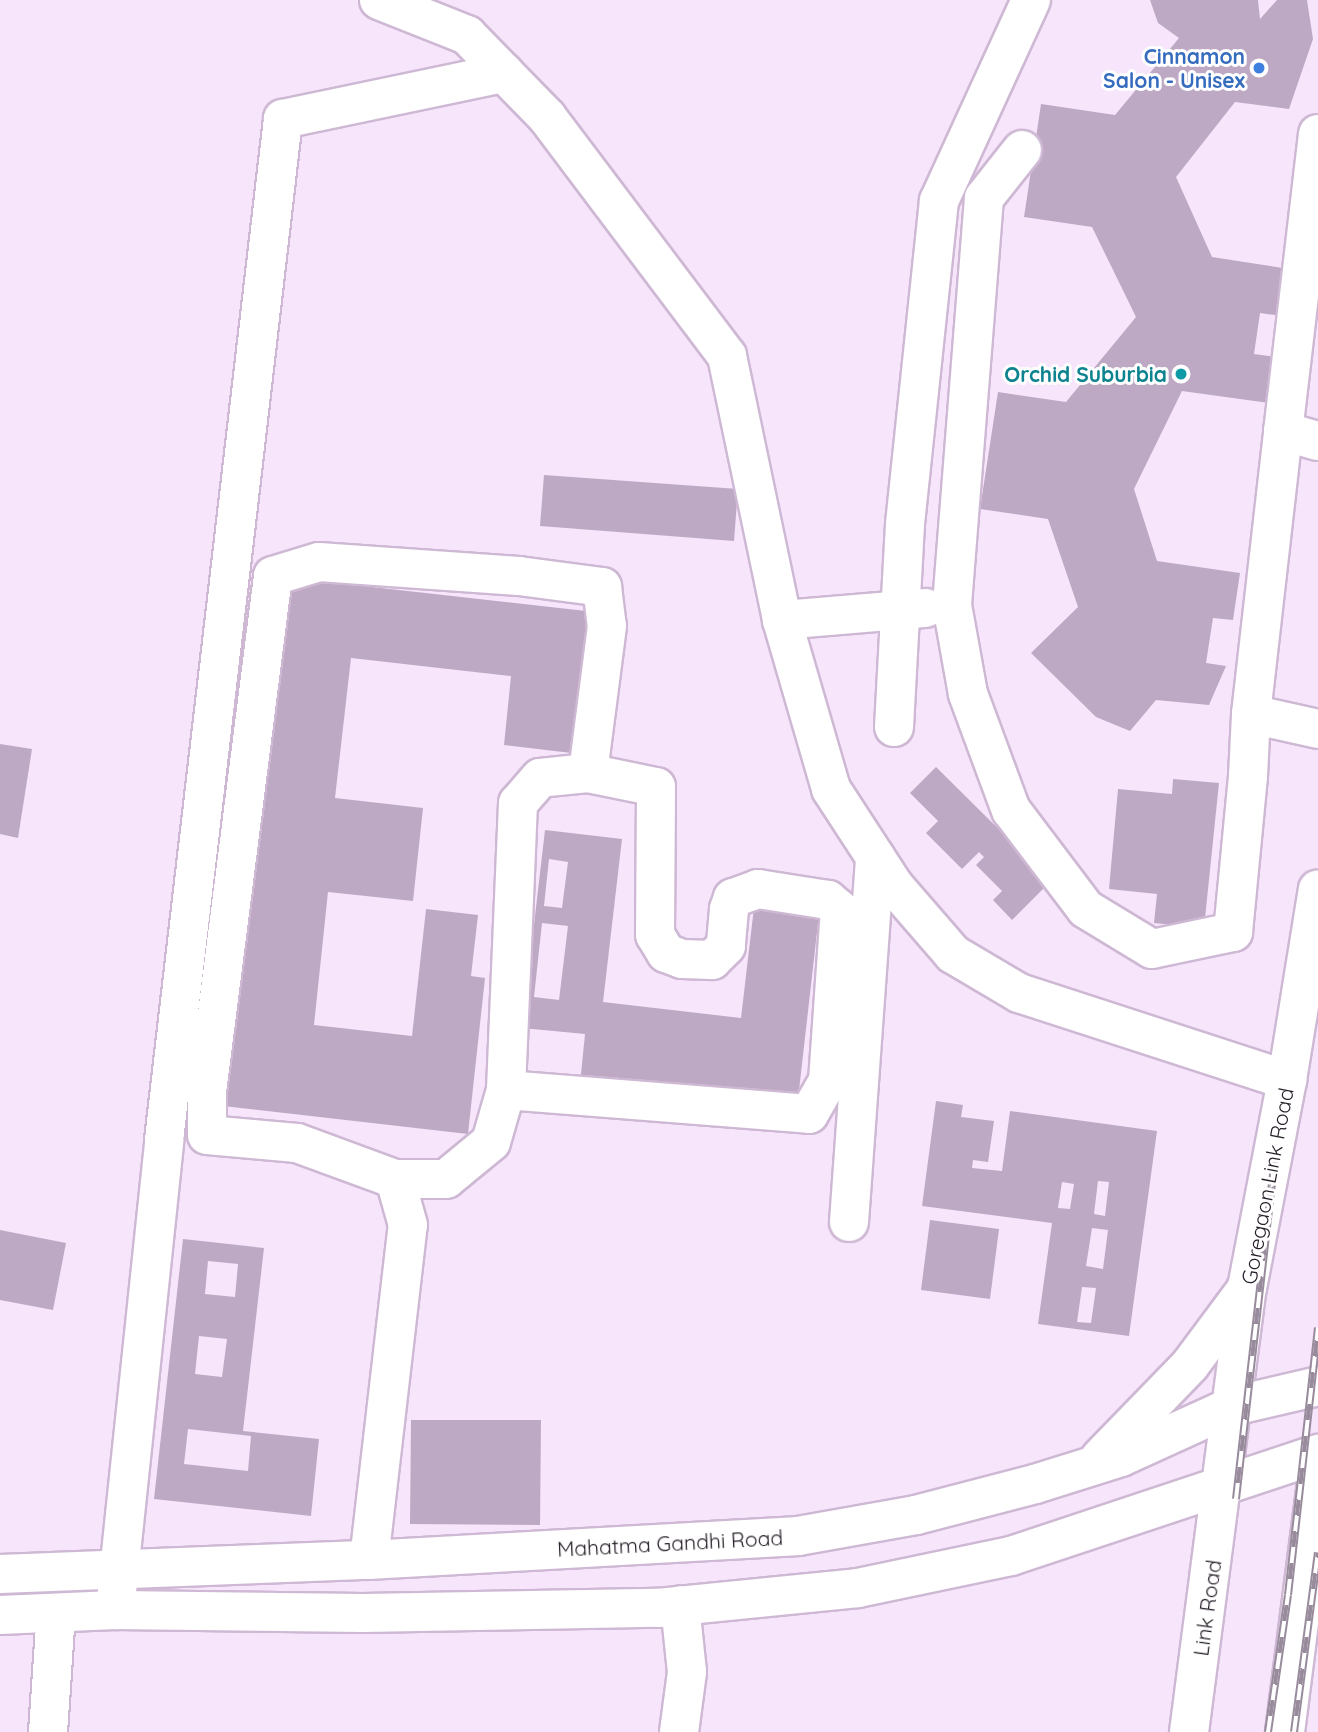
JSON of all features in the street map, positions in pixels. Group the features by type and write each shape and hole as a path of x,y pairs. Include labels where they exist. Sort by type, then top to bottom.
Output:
{"main road":[{"path":"379,0 467,35 547,117 727,356 782,620 831,789 895,887 953,954 1019,993 1287,1080"},
{"path":"894,727 905,524 940,201 1031,0"},
{"path":"116,1610 164,1140 283,119 504,73"},
{"path":"1022,150 984,198 952,606 968,694 1011,810 1086,909 1152,949 1233,932 1248,776 1251,714 1300,436 1318,134"},
{"path":"506,1090 809,1114 828,1081 840,910 828,900 758,889 733,898 729,909 726,946 712,960 682,959 666,953 655,935 656,786 588,773 540,778 518,803 506,1090 491,1142 446,1179 395,1179 297,1143 207,1135 207,1092 273,576 320,562 519,576 602,587 607,626 588,773"},
{"path":"782,620 952,606"},
{"path":"1251,714 1318,729"},
{"path":"849,1222 875,857"},
{"name":"Goregaon Link Road","path":"1223,1484 1247,1288 1287,1080 1318,889"},
{"path":"369,1560 408,1226 395,1179"},
{"path":"1096,1462 1190,1365 1247,1288"},
{"name":"Mahatma Gandhi Road","path":"0,1574 120,1567 369,1560 798,1536 916,1515 1035,1484 1096,1462 1121,1457 1233,1406 1318,1387"},
{"path":"0,1615 116,1610 363,1613 680,1605 858,1588 1011,1556 1318,1454"},
{"path":"1285,1732 1318,1473"},
{"name":"Link Road","path":"1189,1732 1223,1484"},
{"path":"842,1529 858,1588"},
{"path":"679,1732 687,1672 680,1605"},
{"path":"48,1732 56,1613"}],"building":[{"name":"Orchid Suburbia","path":"1150,0 1258,0 1260,19 1277,0 1307,0 1313,39 1289,109 1235,102 1176,177 1212,257 1289,269 1282,316 1260,313 1254,354 1276,357 1269,403 1182,391 1134,489 1157,561 1240,573 1233,620 1213,618 1206,663 1226,666 1209,705 1156,700 1130,731 1096,717 1031,653 1078,607 1048,519 980,509 998,392 1066,402 1136,317 1092,227 1024,217 1041,104 1115,115 1179,38 1158,23"},
{"path":"544,475 738,489 734,541 540,526"},
{"path":"283,577 595,612 580,754 504,745 511,676 351,658 335,798 423,808 413,901 328,892 314,1025 412,1036 426,909 478,915 471,976 485,978 468,1134 223,1106"},
{"path":"0,744 32,749 18,838 0,834"},
{"path":"936,767 1051,881 1012,920 993,900 1002,891 976,865 984,857 979,852 962,869 926,833 938,821 910,793"},
{"path":"1173,779 1219,783 1204,928 1154,923 1157,894 1109,889 1118,789 1172,794"},
{"path":"545,830 622,839 603,1002 741,1018 755,899 820,906 797,1108 580,1084 585,1034 522,1028","holes":["549,859 568,862 562,908 544,906","542,923 568,926 559,1000 534,997"]},
{"path":"936,1101 963,1105 961,1117 994,1121 988,1162 973,1160 972,1168 1002,1171 1010,1111 1157,1131 1129,1336 1038,1324 1052,1223 922,1206","holes":["1098,1181 1109,1182 1105,1216 1094,1214","1062,1182 1074,1184 1070,1209 1058,1208","1092,1228 1108,1230 1103,1269 1086,1266","1082,1287 1096,1288 1091,1323 1077,1322"]},
{"path":"930,1220 999,1229 990,1299 921,1290"},
{"path":"0,1230 66,1243 53,1310 0,1300"},
{"path":"183,1239 264,1248 243,1431 319,1439 311,1516 154,1499","holes":["208,1261 238,1264 235,1297 205,1294","199,1336 227,1339 222,1377 195,1374","188,1429 251,1436 248,1471 184,1464"]},
{"path":"411,1420 541,1420 540,1525 410,1524"}],"railway":[{"path":"1236,1499 1275,1156"},
{"path":"1268,1732 1288,1595 1318,1328"},
{"path":"1294,1732 1318,1553"}],"place":[{"name":"Cinnamon Salon - Unisex","path":"1259,68"},
{"name":"Orchid Suburbia","path":"1181,374"}]}
